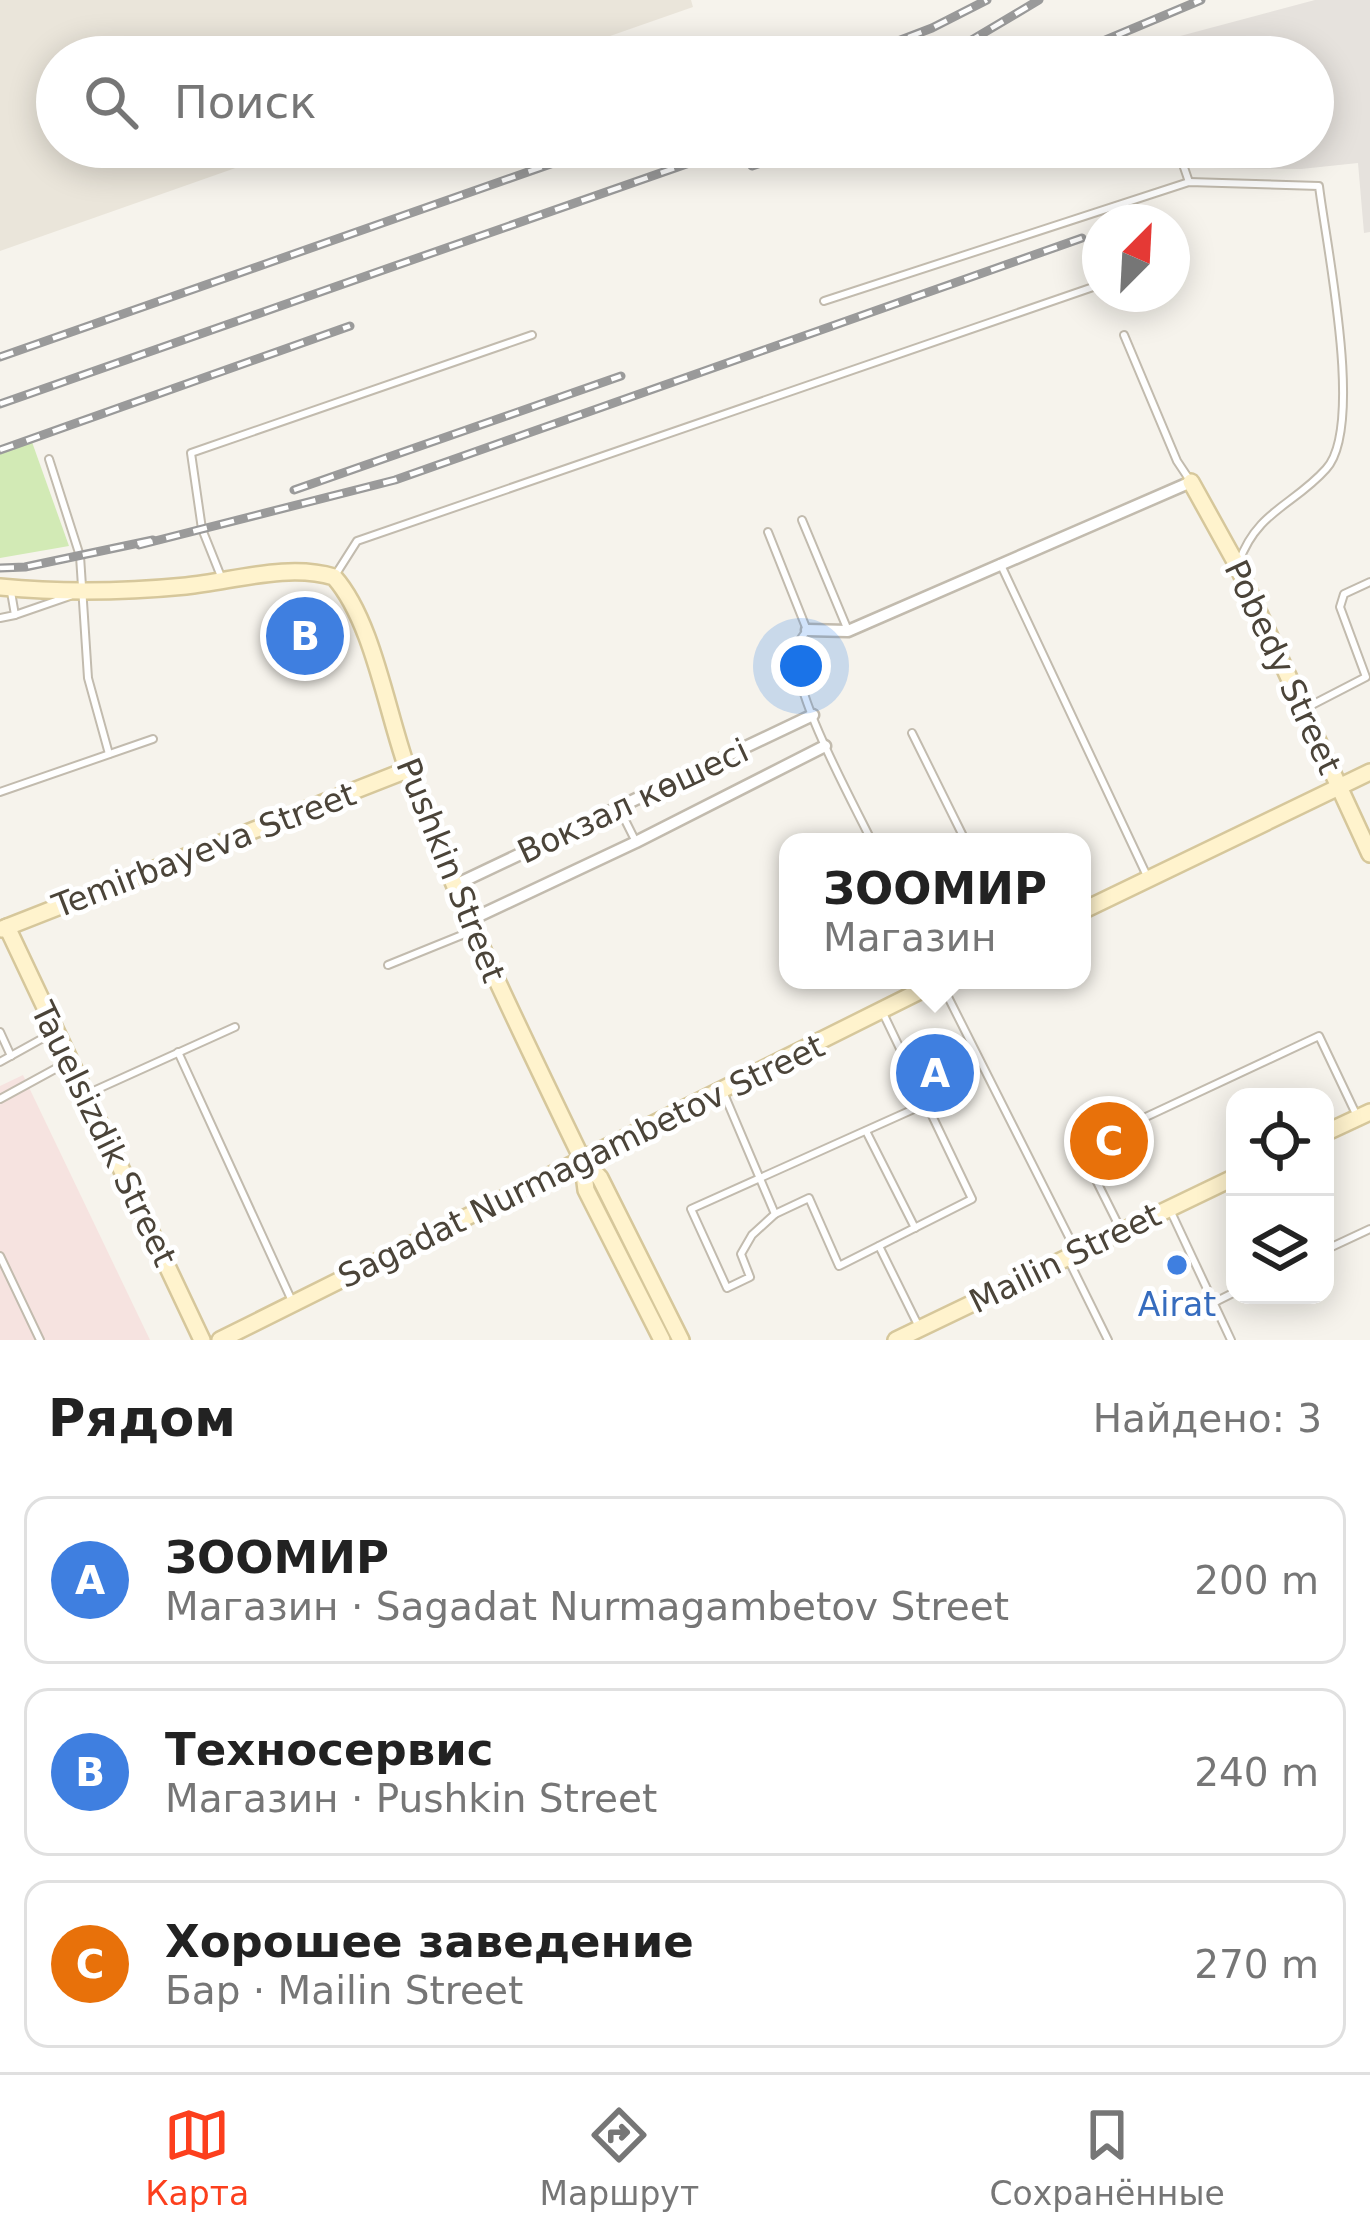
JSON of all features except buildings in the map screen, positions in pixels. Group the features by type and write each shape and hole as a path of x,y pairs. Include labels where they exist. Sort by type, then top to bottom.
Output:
{"street":[{"name":"Pobedy Street","path":"1191,482 1237,565 1370,854"},
{"path":"807,630 848,632 1191,482"},
{"path":"5,587 85,591 223,582 279,573 334,577"},
{"name":"Pushkin Street","path":"334,577 355,608 407,770 452,886 582,1159"},
{"name":"Вокзал көшесі","path":"452,886 813,716"},
{"name":"Вокзал көшесі","path":"470,926 825,746"},
{"name":"Temirbayeva Street","path":"4,928 407,770"},
{"path":"1091,907 1370,772"},
{"name":"Tauelsіzdіk Street","path":"4,928 202,1340"},
{"name":"Sagadat Nurmagambetov Street","path":"220,1340 923,989"},
{"path":"1334,1129 1364,1115"},
{"path":"582,1159 671,1339"},
{"name":"Mailin Street","path":"896,1340 1226,1181"}],"lane":[{"path":"1184,168 1189,182"},
{"path":"824,301 1189,182 1319,186 1346,399 1336,457 1256,526 1237,565"},
{"path":"334,577 357,542 1082,291"},
{"path":"223,582 202,529 191,453 532,335"},
{"path":"1124,335 1177,461 1191,482"},
{"path":"49,459 80,556 88,678 109,754"},
{"path":"802,520 848,632"},
{"path":"768,532 807,630 796,648 813,716 868,833"},
{"path":"1000,563 1148,879"},
{"path":"1303,709 1366,676 1340,608 1344,594 1370,582"},
{"path":"5,587 15,616"},
{"path":"0,618 85,591"},
{"path":"912,733 962,833"},
{"path":"0,792 153,739"},
{"path":"620,808 636,842"},
{"path":"388,965 470,926"},
{"path":"944,989 1108,1340"},
{"path":"882,1011 973,1199 839,1267 809,1198 775,1214 752,1235 740,1254 750,1277 727,1288 691,1209 925,1104"},
{"path":"86,1094 235,1027"},
{"path":"0,1033 11,1057"},
{"path":"0,1062 54,1033"},
{"path":"1133,1123 1319,1036 1364,1115"},
{"path":"178,1052 293,1304"},
{"path":"0,1099 69,1061"},
{"path":"722,1091 775,1214"},
{"path":"866,1131 915,1228"},
{"path":"1092,1172 1121,1232"},
{"path":"1169,1208 1231,1340"},
{"path":"1334,1246 1370,1229"},
{"path":"879,1246 919,1329"},
{"path":"0,1256 40,1340"},
{"path":"1213,1303 1226,1296"}],"shaded area":[{"path":"0,0 691,0 693,7 610,36 36,36 36,168 235,168 0,251"},
{"path":"1315,0 1370,0 1370,232 1364,233 1358,163 1334,166 1334,36 1180,36"},
{"path":"23,1075 150,1340 0,1340 0,1086"}],"green space":[{"path":"32,442 69,546 0,558 0,453"}],"railway":[{"path":"911,36 987,0"},
{"path":"978,36 1039,0"},
{"path":"1115,36 1201,0"},
{"path":"0,357 539,168"},
{"path":"0,404 675,168"},
{"path":"139,545 395,480 1082,238"},
{"path":"0,450 350,326"},
{"path":"294,490 621,376"},
{"path":"0,568 153,540"}],"place":[{"name":"Техносервис","path":"305,636"},
{"name":"ЗООМИР","path":"935,1073"},
{"name":"Хорошее заведение","path":"1109,1141"},
{"name":"Airat","path":"1177,1265"}]}
